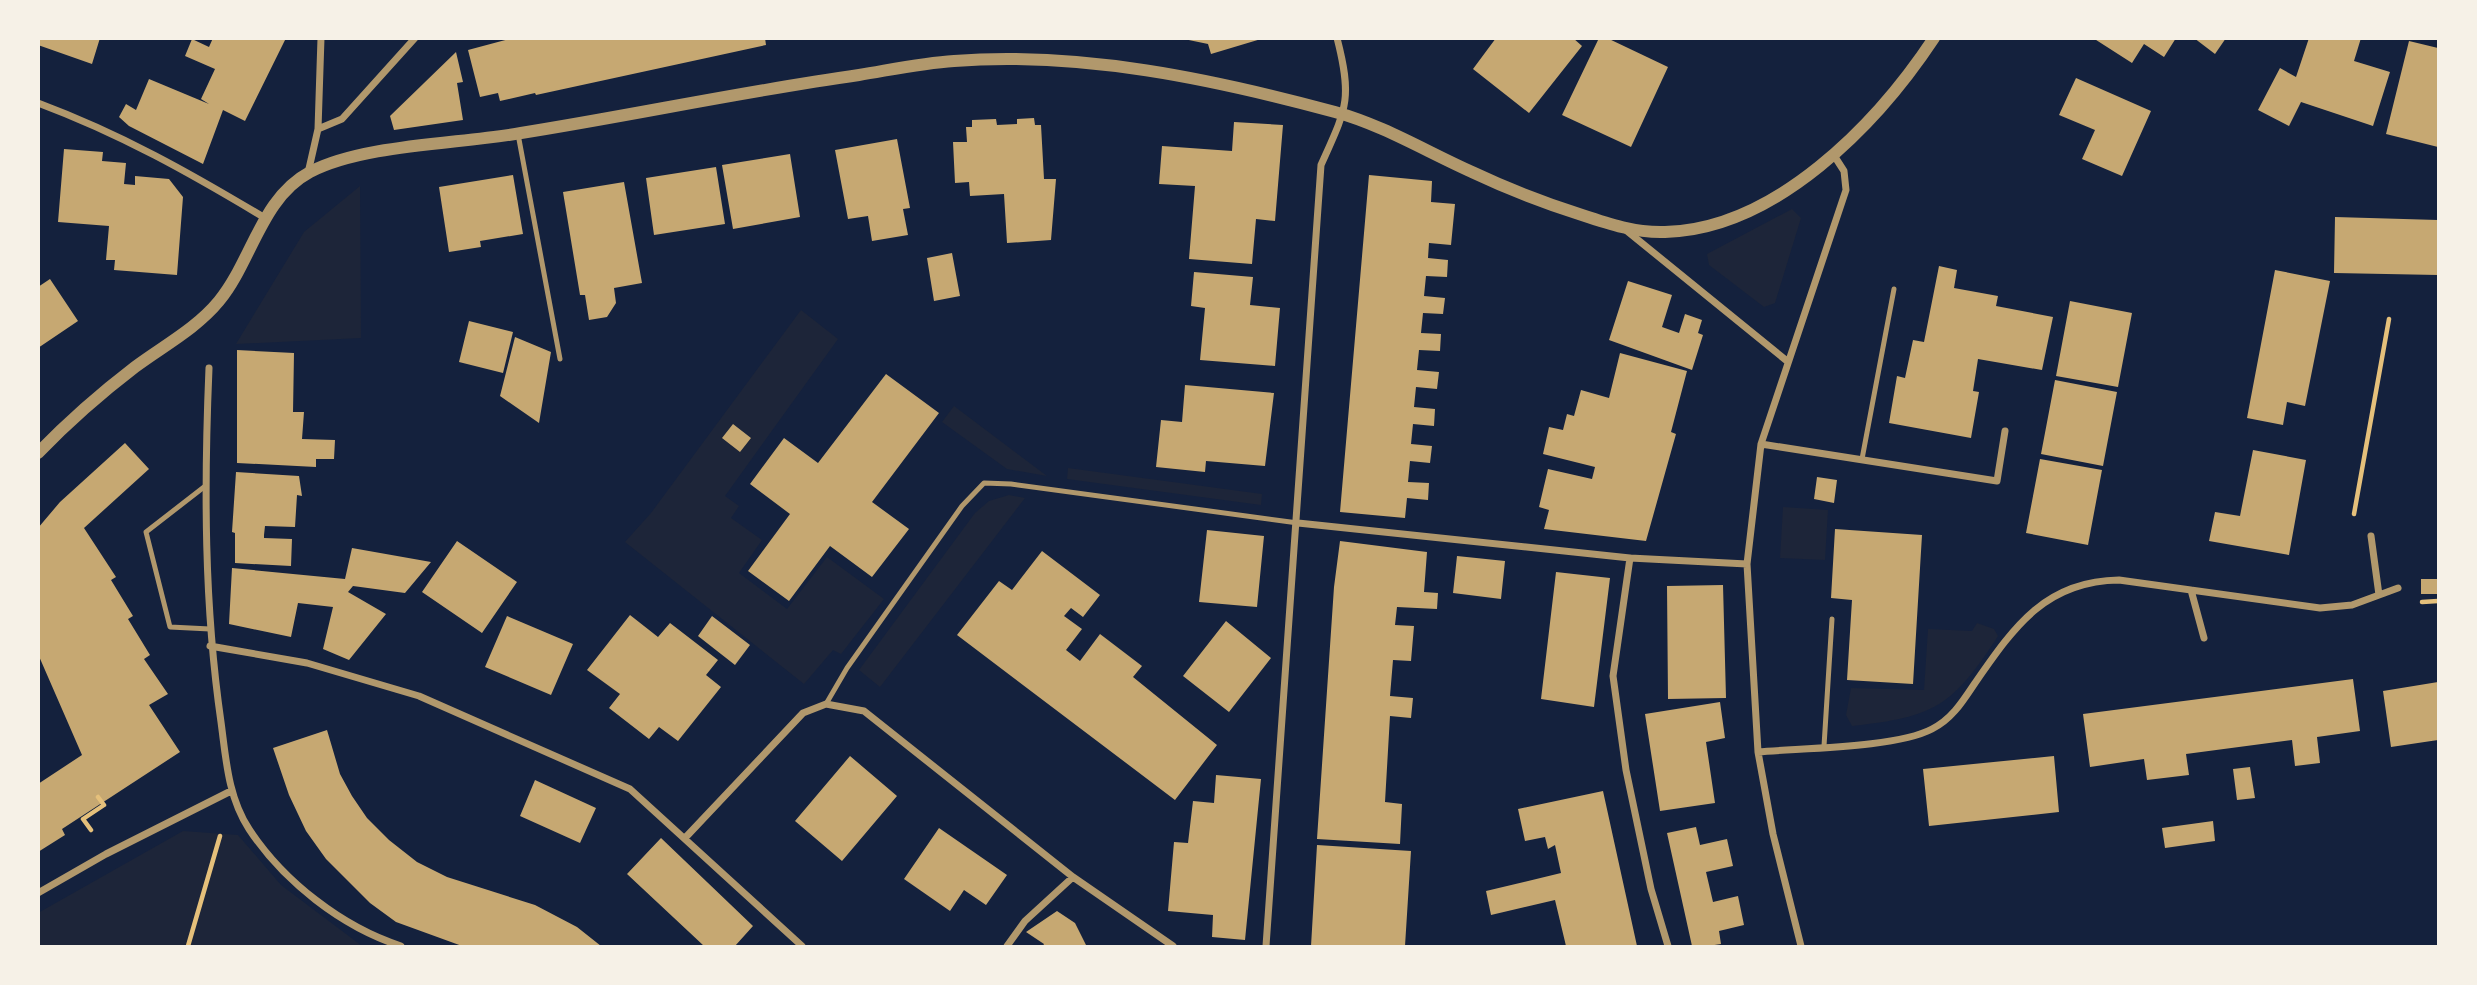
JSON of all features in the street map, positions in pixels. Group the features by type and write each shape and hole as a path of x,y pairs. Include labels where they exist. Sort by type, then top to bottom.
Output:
{"street":[{"path":"308,173 318,129 321,38"},
{"path":"318,129 342,119 415,38"},
{"path":"1266,947 1298,523 1321,165 1344,114 1347,79 1337,38"},
{"path":"38,453 134,368 191,328 219,300 245,260 265,218 285,191 308,173 344,160 518,134 778,86 955,60 1069,62 1232,85 1344,114 1549,205 1624,229 1668,232 1724,222 1781,193 1835,157 1880,109 1934,38"},
{"path":"38,103 124,137 184,169 265,218"},
{"path":"1801,947 1773,834 1758,752 1747,564 1760,444 1846,190 1844,171 1835,157"},
{"path":"1624,229 1787,361"},
{"path":"209,368 204,487 210,646 231,792 248,828 289,878 345,920 401,947"},
{"path":"1760,444 1997,481 2005,431"},
{"path":"1298,523 1630,558 1747,564"},
{"path":"2371,536 2379,595"},
{"path":"1630,558 1613,676 1629,783 1651,889 1668,947"},
{"path":"1758,752 1916,736 1948,719 2011,632 2048,598 2069,587 2095,580 2119,580 2320,608 2352,605 2398,588"},
{"path":"2190,590 2204,638"},
{"path":"210,646 307,663 419,696 630,789 802,947"},
{"path":"685,838 803,713 827,704 864,710 1073,877 1173,947"},
{"path":"38,893 106,854 231,792"},
{"path":"1007,947 1025,921 1073,877"}],"lane":[{"path":"518,134 560,359"},
{"path":"1862,459 1894,289"},
{"path":"827,704 847,668 962,506 984,483 1025,486 1298,523"},
{"path":"204,487 146,533 170,627 210,629"},
{"path":"1824,746 1832,619"}],"path":[{"path":"2354,516 2389,318"},
{"path":"188,947 231,792"},
{"path":"83,819 104,805 98,797"}],"shaded area":[{"path":"360,186 361,338 236,344 304,232"},
{"path":"1792,209 1801,218 1775,303 1764,307 1709,265 1707,254"},
{"path":"801,310 838,339 725,496 739,506 731,518 762,540 739,573 787,609 827,557 884,599 841,654 833,650 804,684 625,542 651,513"},
{"path":"954,406 1047,476 1007,469 942,422"},
{"path":"1068,468 1262,494 1261,505 1067,479"},
{"path":"1009,495 1025,498 880,687 859,670 975,513 989,501"},
{"path":"1783,507 1828,510 1825,560 1780,558"},
{"path":"1977,623 1994,629 1998,636 1954,693 1923,712 1904,718 1852,726 1846,715 1851,688 1924,690 1928,629 1972,631"},
{"path":"183,831 238,835 281,885 362,946 39,946 38,913"}],"building":[{"path":"38,38 100,38 92,64 38,45"},
{"path":"213,38 286,38 245,121 223,110 203,164 129,126 119,117 126,104 136,110 149,79 209,104 201,99 215,69 185,56 192,39 209,47"},
{"path":"513,38 765,38 766,45 536,95 535,93 500,101 498,93 480,97 468,50"},
{"path":"1179,38 1261,39 1211,54 1208,44"},
{"path":"1496,38 1573,38 1582,46 1529,113 1473,69"},
{"path":"1599,38 1607,38 1668,67 1631,147 1562,115"},
{"path":"2093,38 2176,38 2164,57 2144,44 2132,63"},
{"path":"2194,38 2226,38 2215,54"},
{"path":"2309,38 2361,38 2354,61 2390,72 2373,126 2301,102 2289,126 2258,110 2280,68 2296,77"},
{"path":"2409,41 2438,48 2438,147 2386,134"},
{"path":"456,52 463,82 457,83 463,120 394,130 390,116"},
{"path":"2076,78 2151,111 2122,176 2082,159 2095,130 2059,115"},
{"path":"1034,118 1035,125 1041,125 1044,179 1056,179 1051,240 1007,243 1004,194 970,196 969,182 955,183 953,142 967,142 966,127 972,127 972,120 996,119 997,125 1017,124 1017,119"},
{"path":"1234,122 1283,125 1275,221 1256,219 1252,264 1189,259 1195,186 1159,184 1162,146 1232,151"},
{"path":"897,139 910,208 903,209 908,235 872,241 868,216 848,219 835,150"},
{"path":"64,149 103,152 102,161 126,163 124,184 135,185 135,176 169,179 183,197 177,275 114,270 115,260 106,260 109,226 58,222"},
{"path":"790,154 800,217 733,229 722,165"},
{"path":"716,167 725,224 654,235 646,178"},
{"path":"513,175 523,234 480,241 481,247 449,252 439,187"},
{"path":"1369,175 1432,181 1431,202 1455,204 1451,245 1429,243 1428,258 1448,260 1447,277 1426,276 1424,296 1445,298 1443,314 1423,313 1421,333 1441,334 1440,351 1419,350 1417,370 1439,372 1437,389 1416,387 1414,407 1435,409 1434,426 1413,424 1411,444 1432,446 1430,463 1410,461 1408,482 1429,483 1428,500 1407,498 1405,518 1340,512"},
{"path":"624,182 642,283 614,288 616,303 607,317 589,320 585,295 580,295 563,192"},
{"path":"2335,217 2438,220 2438,275 2334,273"},
{"path":"952,253 960,296 934,301 927,258"},
{"path":"1939,266 1957,270 1954,288 1998,296 1996,306 2053,317 2042,370 1978,359 1973,391 1979,392 1971,438 1889,423 1897,376 1905,378 1913,340 1924,342"},
{"path":"2275,270 2330,281 2305,406 2287,402 2283,425 2247,418"},
{"path":"1194,272 1253,277 1250,305 1280,308 1275,366 1200,360 1205,308 1191,306"},
{"path":"50,279 78,321 38,348 38,287"},
{"path":"1628,281 1672,295 1662,327 1679,333 1685,314 1702,320 1698,333 1703,335 1692,370 1609,340"},
{"path":"2070,301 2132,313 2118,387 2056,376"},
{"path":"469,321 513,332 503,373 459,362"},
{"path":"515,337 551,352 539,423 500,396"},
{"path":"237,350 294,353 293,412 304,412 302,439 335,440 334,459 316,459 316,467 237,463"},
{"path":"1620,353 1687,371 1671,432 1676,434 1646,541 1544,529 1549,510 1539,507 1548,469 1592,479 1595,467 1543,454 1549,427 1563,430 1567,414 1574,416 1581,390 1609,398"},
{"path":"886,374 939,413 872,502 909,529 872,577 830,546 789,601 748,571 790,514 750,484 784,438 818,463"},
{"path":"2055,380 2117,392 2103,466 2041,454"},
{"path":"1185,385 1274,393 1265,466 1206,461 1205,472 1156,467 1161,420 1182,422"},
{"path":"733,424 751,438 740,452 722,438"},
{"path":"125,443 149,469 84,528 116,577 111,580 133,616 128,619 150,655 144,659 168,694 149,705 180,752 62,829 65,835 38,852 38,784 82,755 38,654 38,528 60,502"},
{"path":"2253,450 2306,460 2289,555 2209,541 2215,512 2240,516"},
{"path":"2040,459 2102,470 2088,545 2026,533"},
{"path":"236,472 299,476 302,496 297,495 295,527 265,526 264,535 264,538 292,539 291,566 235,563 235,533 232,532"},
{"path":"1817,477 1837,480 1834,503 1814,499"},
{"path":"1835,529 1922,535 1913,684 1847,680 1852,600 1831,598"},
{"path":"1207,530 1264,536 1257,607 1199,602"},
{"path":"457,541 517,582 482,633 422,592"},
{"path":"1340,541 1427,552 1424,592 1438,593 1437,609 1397,607 1395,625 1414,626 1411,661 1393,660 1390,696 1413,698 1411,718 1390,716 1385,802 1402,804 1400,844 1317,839 1334,587"},
{"path":"352,548 431,562 405,593 353,586 348,592 386,614 349,660 323,649 333,607 298,603 291,637 229,624 232,568 345,579"},
{"path":"1042,551 1100,595 1083,617 1071,608 1064,616 1082,629 1066,650 1080,661 1100,634 1142,666 1133,677 1217,745 1175,800 957,635 999,581 1012,590"},
{"path":"1457,556 1505,561 1501,599 1453,593"},
{"path":"1556,572 1610,578 1594,707 1541,699"},
{"path":"2421,579 2438,579 2438,594 2421,594"},
{"path":"1723,585 1726,698 1668,699 1667,586"},
{"path":"630,615 658,637 670,623 718,660 706,675 721,687 678,741 659,727 649,739 609,708 620,694 587,670"},
{"path":"507,616 573,644 551,695 485,667"},
{"path":"712,616 750,645 735,665 698,636"},
{"path":"1226,621 1271,658 1229,712 1183,676"},
{"path":"2353,679 2360,731 2317,737 2320,763 2295,766 2292,740 2186,754 2189,775 2147,780 2144,759 2090,767 2083,714"},
{"path":"2438,682 2438,740 2391,747 2383,691"},
{"path":"1720,702 1725,738 1706,742 1715,803 1660,811 1645,714"},
{"path":"327,730 340,774 352,796 367,818 389,840 417,862 447,877 535,905 577,927 601,946 462,946 396,922 370,903 326,859 306,831 289,795 273,748"},
{"path":"850,756 897,796 842,861 795,821"},
{"path":"2054,756 2059,812 1929,826 1923,769"},
{"path":"2250,767 2255,798 2237,800 2233,769"},
{"path":"1216,775 1261,779 1245,940 1212,937 1213,915 1168,911 1174,842 1188,843 1193,801 1214,803"},
{"path":"535,780 596,808 580,843 520,816"},
{"path":"1603,791 1637,946 1566,946 1555,900 1491,915 1486,891 1561,873 1555,845 1548,849 1545,837 1525,841 1518,809"},
{"path":"2213,821 2215,841 2165,848 2162,828"},
{"path":"1696,827 1700,845 1727,839 1733,866 1706,872 1713,902 1738,896 1744,925 1719,931 1721,944 1692,946 1667,833"},
{"path":"939,828 1007,875 986,905 964,890 950,911 904,879"},
{"path":"661,838 753,926 735,946 704,946 627,874"},
{"path":"1317,845 1411,851 1405,946 1311,946"},
{"path":"1057,911 1075,923 1086,945 1043,946 1044,944 1026,932"}]}
